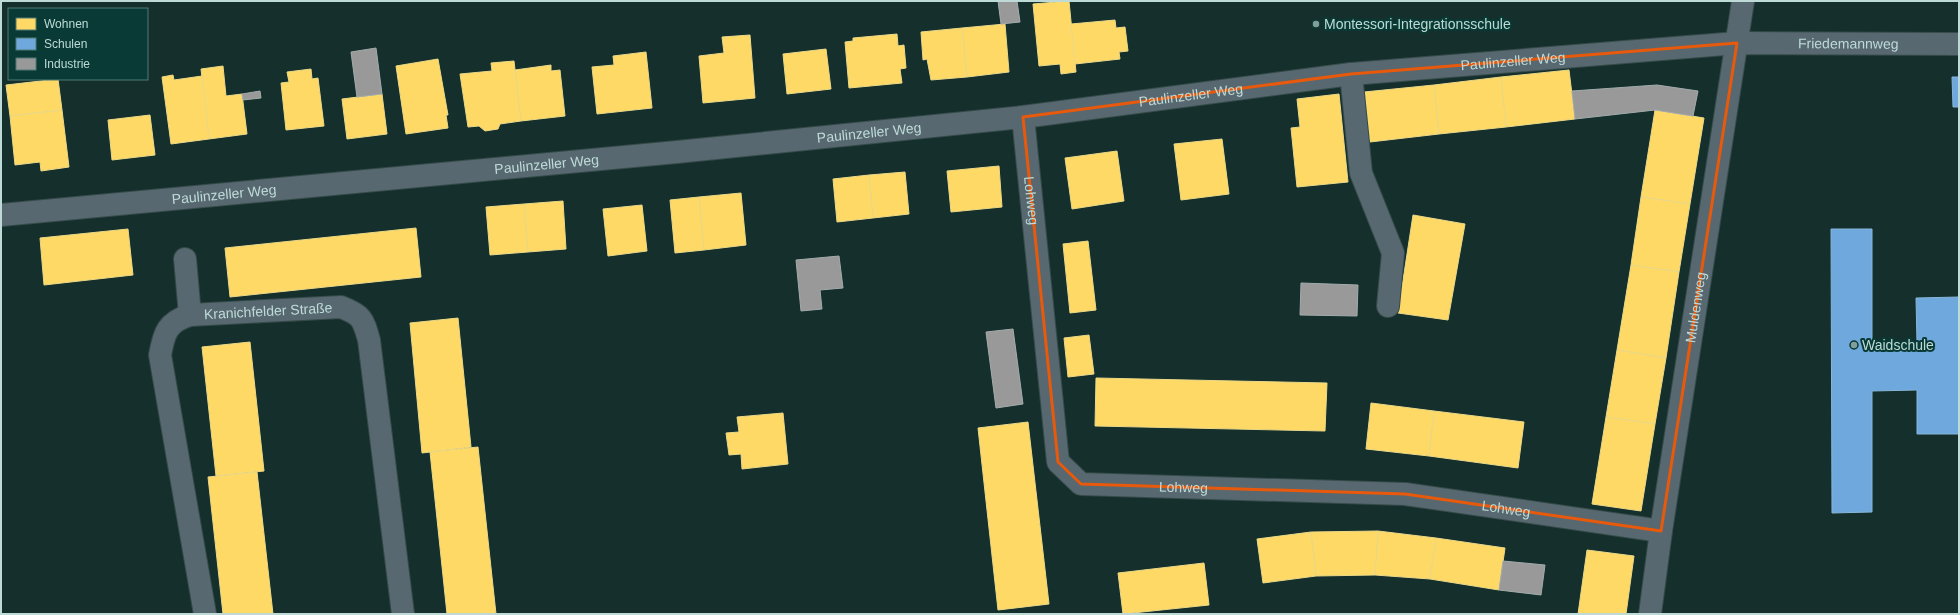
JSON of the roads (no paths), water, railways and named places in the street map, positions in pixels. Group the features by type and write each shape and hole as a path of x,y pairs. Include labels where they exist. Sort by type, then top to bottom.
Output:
{"street":[{"name":"Muldenweg","path":"1650,614 1661,531 1743,1"},
{"name":"Friedemannweg","path":"1736,43 1959,44"},
{"name":"Paulinzeller Weg","path":"1,215 670,153 1023,117 1351,74 1736,43"},
{"path":"1351,74 1361,173 1393,253 1388,306"},
{"name":"Lohweg","path":"1023,117 1058,462 1082,484 1405,494 1661,531"},
{"path":"185,260 190,315"},
{"name":"Kranichfelder Straße","path":"205,614 160,355 166,329 178,319 190,315 341,307 357,313 365,324 369,340 403,614"}],"place":[{"name":"Montessori-Integrationsschule","path":"1316,24"},
{"name":"Waidschule","path":"1854,345"}]}
